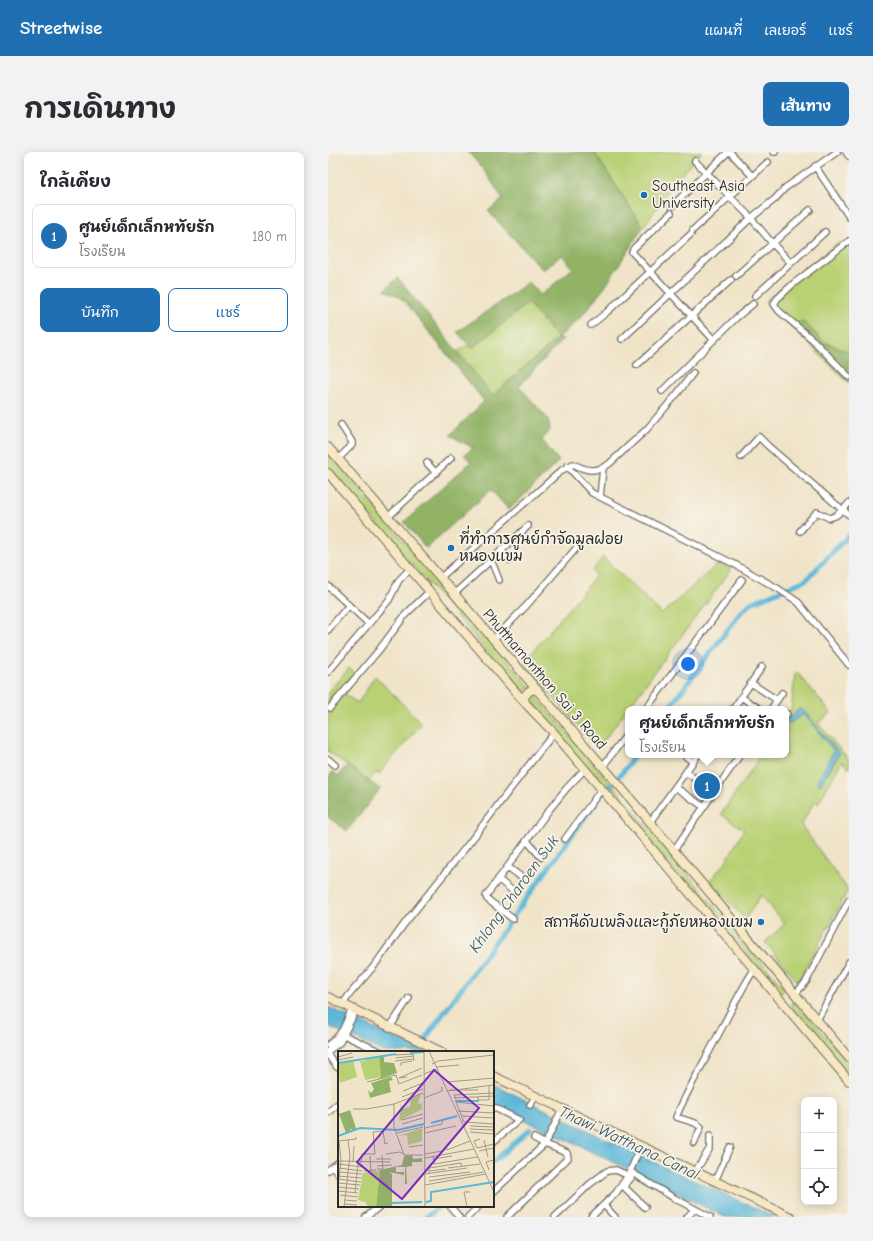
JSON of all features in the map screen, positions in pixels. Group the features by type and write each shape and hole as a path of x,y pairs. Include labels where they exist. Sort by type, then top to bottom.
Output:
{"main road":[{"name":"Phutthamonthon Sai 3 Road","path":"328,447 603,766 849,1058"},
{"name":"Phutthamonthon Sai 3 Road","path":"328,473 525,703 554,733 849,1081"},
{"path":"525,703 524,697 528,692 533,689 538,691"},
{"path":"784,1005 795,994"},
{"path":"328,997 440,1051"},
{"path":"494,1076 791,1217"}],"street":[{"path":"672,206 729,152 752,176"},
{"path":"622,339 751,218 795,180 837,152"},
{"path":"846,152 849,156"},
{"path":"695,161 751,218 791,263"},
{"path":"591,325 607,312 768,162"},
{"path":"815,166 849,217"},
{"path":"637,365 810,210"},
{"path":"672,213 632,250 632,252 714,340"},
{"path":"755,296 825,232"},
{"path":"849,242 794,284 777,299 774,304 779,311 813,340 849,377"},
{"path":"662,391 753,304"},
{"path":"440,578 567,466 573,464 591,471 609,464 647,429 693,373"},
{"path":"338,459 352,445 352,442 341,425"},
{"path":"741,458 759,437 849,515"},
{"path":"388,517 451,458"},
{"path":"428,463 436,473"},
{"path":"567,466 586,488 600,497 736,565 778,588 798,602 849,665"},
{"path":"600,497 602,468"},
{"path":"800,531 817,512 829,518 836,516 849,503"},
{"path":"454,594 528,526"},
{"path":"493,640 527,605 579,545"},
{"path":"501,550 510,560"},
{"path":"491,560 499,580"},
{"path":"328,672 389,600 398,580 410,569"},
{"path":"648,706 742,580"},
{"path":"328,586 369,624"},
{"path":"330,708 380,650 406,614 430,591"},
{"path":"328,630 349,605"},
{"path":"735,706 762,667"},
{"path":"751,683 775,706 782,693"},
{"path":"741,697 755,706"},
{"path":"343,1004 554,733"},
{"path":"603,766 625,737"},
{"path":"688,758 693,762"},
{"path":"650,822 696,758"},
{"path":"674,850 738,758"},
{"path":"328,759 335,765"},
{"path":"511,918 486,898 498,879 566,789 584,770"},
{"path":"686,772 701,783"},
{"path":"675,787 704,807"},
{"path":"565,839 603,792"},
{"path":"527,841 541,857"},
{"path":"508,866 521,877"},
{"path":"498,879 514,892"},
{"path":"795,994 806,982 849,900"},
{"path":"817,1020 849,962"},
{"path":"694,1143 701,1127 695,1123 676,1117 694,1077 754,970"},
{"path":"390,1027 409,998"},
{"path":"328,1051 338,1044 345,1035 354,1009"},
{"path":"328,1045 345,1035 379,1051"},
{"path":"328,1055 337,1067"},
{"path":"530,1105 536,1096"},
{"path":"328,1112 338,1104"},
{"path":"494,1108 519,1120 494,1141"},
{"path":"494,1191 545,1144 562,1109"},
{"path":"695,1172 710,1148 710,1135"},
{"path":"507,1217 568,1158 567,1153 534,1138"},
{"path":"591,1217 622,1185 623,1181 630,1172 641,1146"},
{"path":"715,1181 730,1147"},
{"path":"328,1170 338,1163"},
{"path":"333,1166 338,1174"},
{"path":"555,1217 590,1184 607,1171 616,1170 630,1172 710,1217"},
{"path":"622,1185 645,1207"},
{"path":"604,1205 615,1217"},
{"path":"366,1217 379,1207"},
{"path":"451,1207 459,1217"},
{"path":"468,1217 478,1207"},
{"path":"687,1217 695,1209"}],"green space":[{"path":"468,152 594,152 643,227 605,287 580,318 558,338 528,303 472,348 457,332 529,282 541,295 573,268 562,255 543,270 488,211 503,199 483,169"},
{"name":"Southeast Asia University","path":"594,152 702,152 678,178 643,227"},
{"path":"839,242 849,244 849,352 824,342 803,322 789,324 765,301"},
{"path":"398,278 493,396 558,338 563,339 519,386 548,419 550,430 542,440 559,461 509,510 491,490 426,548 404,522 471,462 464,455 473,448 450,435 484,401 406,303 398,296 384,290"},
{"path":"528,303 558,338 492,396 457,352 468,345 472,348"},
{"path":"803,322 824,342 849,352 849,383 789,324"},
{"path":"328,453 530,687 523,693 328,467"},
{"path":"603,557 662,614 720,562 731,570 629,706 625,706 625,712 598,748 523,663 596,576 592,571"},
{"path":"349,668 356,674 345,695 358,703 375,676 422,723 379,774 376,773 369,781 328,751 328,692"},
{"path":"797,672 831,713 818,723 849,760 849,769 842,761 818,804 815,801 801,825 848,890 798,982 765,942 785,924 761,895 745,920 710,880 725,863 744,830 721,814 759,758 789,758 789,723 803,713 834,751 817,782 821,785 839,755 839,753 802,709 799,709 789,718 795,674"},
{"path":"530,693 534,694 610,782 603,789 529,699 528,696"},
{"path":"347,765 380,789 347,831 328,817 328,778 333,771 338,776"},
{"path":"614,786 756,956 785,988 782,992 780,992 607,792"},
{"path":"793,1002 797,1004 849,1063 849,1076 791,1006 791,1003"}],"water":[{"path":"800,709 804,711 839,753 821,785 817,782 834,751 804,714 790,723 789,719"},
{"path":"328,1007 423,1051 381,1051 328,1026"},
{"path":"494,1084 642,1157 775,1217 725,1217 494,1105"}],"waterway":[{"name":"Khlong Charoen Suk","path":"670,706 741,612 751,603 806,580 849,535"},
{"name":"Khlong Charoen Suk","path":"420,1051 430,1032 599,798 622,773 633,758"},
{"path":"494,1161 530,1129"},
{"path":"426,1217 439,1207"}],"place":[{"name":"Southeast Asia University","path":"644,195"},
{"name":"ที่ทำการศูนย์กำจัดมูลฝอย หนองแขม","path":"451,548"},
{"name":"ศูนย์เด็กเล็กหทัยรัก","path":"707,786"},
{"name":"สถานีดับเพลิงและกู้ภัยหนองแขม","path":"761,922"}],"water label":[{"name":"Thawi Watthana Canal","path":"629,1143"}]}
